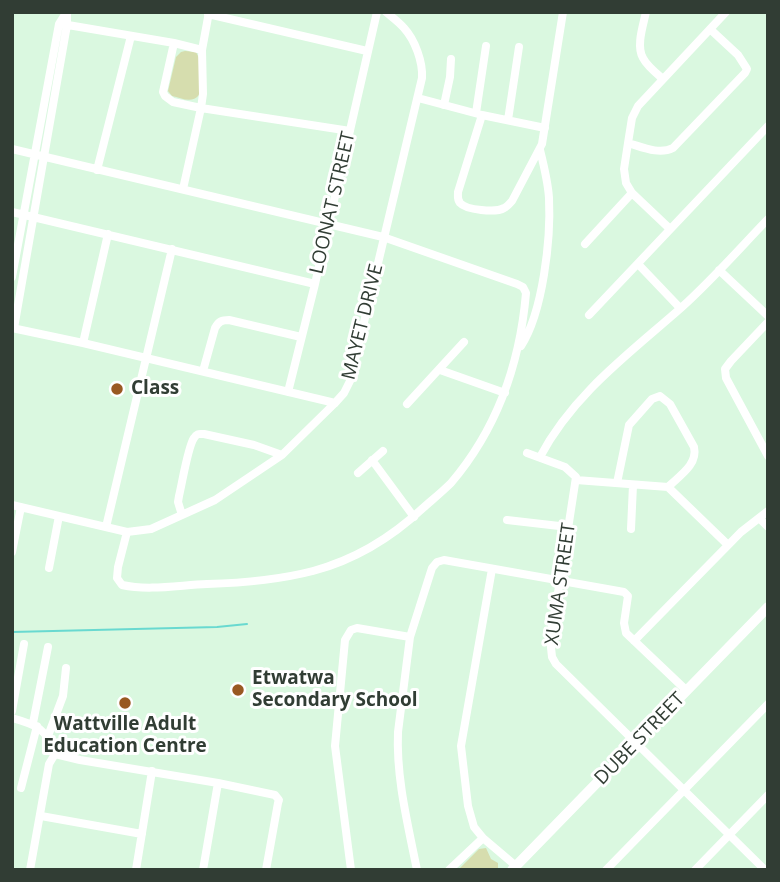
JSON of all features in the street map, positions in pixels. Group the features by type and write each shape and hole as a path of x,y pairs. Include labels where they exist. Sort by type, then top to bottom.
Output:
{"street":[{"path":"12,277 23,214 39,156 66,12"},
{"name":"LOONAT STREET","path":"288,393 377,12"},
{"name":"MAYET DRIVE","path":"17,506 127,532 151,529 215,500 282,455 344,393 351,381 422,72 412,40 402,25 386,12"},
{"path":"486,46 479,114 458,198 463,205 495,211 507,207 512,201 540,150 563,12"},
{"path":"646,12 640,52 663,79"},
{"path":"670,229 632,192 624,178 635,113 726,12"},
{"path":"183,189 203,94 202,50 208,13 368,51"},
{"path":"63,24 202,50"},
{"path":"628,143 663,152 673,148 746,73 747,69 741,59 709,29"},
{"path":"97,170 131,36"},
{"path":"174,43 163,92 173,102 349,131"},
{"path":"508,120 519,47"},
{"path":"444,105 451,59"},
{"path":"418,98 545,128"},
{"path":"589,315 768,126"},
{"path":"12,149 383,237 523,287 526,293 518,351 505,393 485,435 449,485 414,517 384,539 336,563 279,579 144,587 122,585 118,581 117,574 127,532"},
{"path":"518,351 527,338 544,275 549,197 540,150"},
{"path":"39,156 34,217 13,328 335,403"},
{"path":"585,244 632,192"},
{"path":"12,212 314,284"},
{"path":"540,457 551,437 583,396 680,308 768,219"},
{"path":"83,343 108,234"},
{"path":"106,527 173,249"},
{"path":"638,264 680,308"},
{"path":"719,270 768,316"},
{"path":"203,371 215,328 223,320 301,337"},
{"path":"768,322 731,360 725,374 768,456"},
{"path":"407,404 464,342"},
{"path":"440,370 505,393"},
{"path":"617,483 629,425 652,399 660,396 670,404 695,453 690,466 668,487"},
{"path":"182,515 179,496 193,440 197,435 204,433 269,449 282,455"},
{"path":"358,473 383,451"},
{"path":"527,453 569,469 575,474 576,480 668,487 728,545"},
{"path":"372,460 414,517"},
{"name":"XUMA STREET","path":"576,480 550,638 552,657 565,674 765,870"},
{"path":"631,529 633,485"},
{"path":"12,552 17,506"},
{"path":"634,641 728,545 768,511"},
{"path":"49,568 59,516"},
{"path":"759,519 768,527"},
{"path":"507,520 568,527"},
{"path":"417,870 397,748 410,638 434,564 444,559 627,594 624,623 629,637 687,691"},
{"path":"492,569 461,746 471,821 483,838 514,868"},
{"name":"DUBE STREET","path":"514,868 768,607"},
{"path":"351,870 335,746 345,640 351,630 357,628 410,638"},
{"path":"24,645 13,719 35,725 48,736 55,754"},
{"path":"21,788 48,647"},
{"path":"48,736 63,696 66,668"},
{"path":"606,870 768,704"},
{"path":"55,754 275,795 279,800 266,870"},
{"path":"30,870 49,764 55,754"},
{"path":"136,870 152,771"},
{"path":"203,870 218,783"},
{"path":"695,870 768,795"},
{"path":"41,817 142,834"},
{"path":"449,870 483,838"}],"green space":[{"path":"185,51 196,52 199,58 199,95 190,100 172,96 168,91 176,57"},
{"path":"486,848 491,859 498,863 498,870 458,870 479,849"}],"waterway":[{"path":"12,632 247,624"}],"place":[{"name":"Class","path":"117,389"},
{"name":"Etwatwa Secondary School","path":"238,690"},
{"name":"Wattville Adult Education Centre","path":"125,703"}]}
